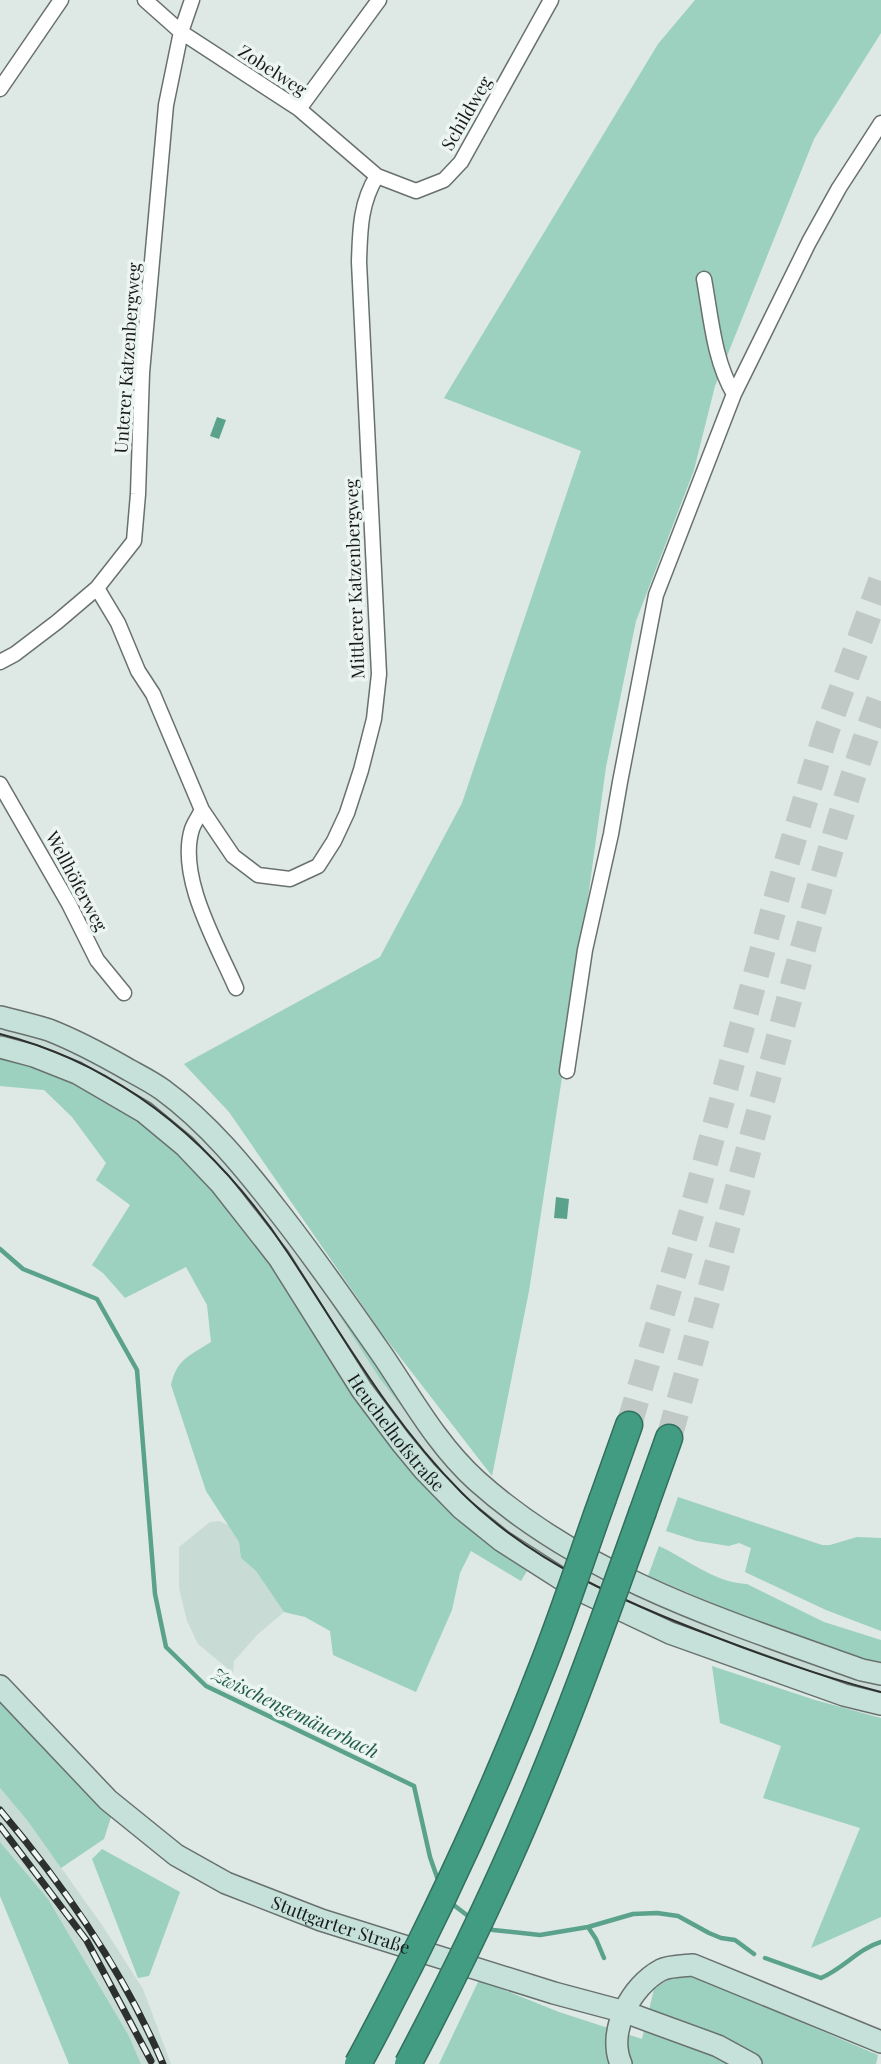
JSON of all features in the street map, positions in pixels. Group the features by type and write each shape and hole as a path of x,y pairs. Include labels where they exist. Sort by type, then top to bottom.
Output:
{"highway":[{"path":"358,2064 403,1981 476,1825 540,1673 629,1425"},
{"path":"408,2064 444,1995 515,1844 588,1665 669,1438"}],"main road":[{"name":"Heuchelhofstraße","path":"0,1017 47,1030 92,1048 162,1090 204,1125 242,1164 302,1241 445,1447 475,1480 516,1513 592,1561 682,1603 835,1661 881,1674"},
{"name":"Heuchelhofstraße","path":"0,1047 34,1056 77,1073 144,1112 185,1146 221,1184 279,1258 342,1359 401,1442 461,1508 502,1541 577,1589 670,1633 844,1695 881,1704"},
{"name":"Stuttgarter Straße","path":"0,1686 108,1800 176,1855 226,1883 321,1920 554,1993 625,2012 718,2046 747,2061"},
{"path":"621,2064 618,2057 618,2033 631,1998 646,1981 663,1969 693,1965 881,2042"}],"street":[{"path":"0,89 61,0"},
{"name":"Zobelweg","path":"145,0 181,32 299,109 377,176"},
{"name":"Unterer Katzenbergweg","path":"0,662 57,622 97,588 134,541 142,373 166,105 181,32 192,0"},
{"path":"299,109 379,0"},
{"name":"Schildweg","path":"377,176 416,191 444,180 461,162 551,0"},
{"path":"567,1071 585,950 611,834 656,595 734,394 809,242 839,188 881,123"},
{"name":"Mittlerer Katzenbergweg","path":"97,588 118,623 138,671 153,694 202,810 233,856 258,875 290,879 318,866 334,841 361,770 374,719 379,674 359,262 362,208 377,176"},
{"path":"704,279 718,353 726,380 734,394"},
{"name":"Wellhöferweg","path":"0,784 69,904 97,960 124,993"},
{"path":"202,810 192,828 188,850 190,870 198,900 236,988"}],"shaded area":[{"path":"695,0 881,0 881,33 814,139 715,386 694,470 636,621 606,767 529,1291 492,1476 383,1335 229,1112 184,1064 380,957 462,803 581,451 444,398 658,44"},
{"path":"217,417 226,420 219,439 210,436"},
{"path":"0,1024 29,1031 106,1064 178,1112 213,1144 322,1283 323,1290 380,1379 423,1434 515,1525 553,1551 649,1599 881,1682 881,1697 691,1632 594,1589 477,1513 0,1038"},
{"path":"0,1055 63,1077 138,1119 180,1155 216,1193 274,1266 391,1448 445,1506 527,1571 521,1581 471,1551 460,1573 452,1610 416,1692 333,1655 330,1631 305,1617 284,1612 256,1571 241,1558 239,1542 206,1491 171,1385 180,1364 211,1342 207,1305 186,1267 125,1298 103,1273 92,1265 130,1205 96,1180 106,1163 72,1117 44,1090 0,1086"},
{"path":"556,1197 569,1199 567,1219 554,1218"},
{"path":"322,1283 423,1434 380,1379 323,1290"},
{"path":"678,1497 822,1545 857,1537 881,1538 881,1631 826,1610 745,1572 751,1548 739,1543 729,1546 697,1541 666,1531"},
{"path":"220,1521 229,1526 239,1542 241,1558 256,1571 284,1612 257,1635 234,1661 233,1673 198,1644 187,1621 179,1588 179,1547 210,1522"},
{"path":"659,1546 712,1575 747,1584 824,1622 881,1640 881,1668 712,1610 715,1604 648,1576"},
{"path":"712,1666 815,1700 881,1718 881,1917 811,1948 860,1828 763,1798 781,1746 720,1723"},
{"path":"0,1699 112,1814 104,1839 61,1868 0,1788"},
{"path":"0,1788 27,1820 102,1925 143,1989 171,2064 141,2064 129,2036 48,1899 0,1842"},
{"path":"0,1842 48,1899 129,2036 141,2064 69,2064 0,1896"},
{"path":"102,1849 180,1892 149,1976 138,1978 92,1859"},
{"path":"693,1976 878,2055 876,2064 439,2064 479,1980 559,2012 642,2039 654,1989 672,1977"}],"waterway":[{"name":"Zwischengemäuerbach","path":"0,1249 23,1269 97,1299 137,1370 155,1594 166,1647 206,1686 414,1786 438,1880"},
{"name":"Zwischengemäuerbach","path":"451,1903 472,1919"},
{"path":"486,1926 493,1930 540,1935 588,1927 633,1914 657,1913 678,1916 709,1933 735,1940 754,1954"},
{"path":"588,1927 604,1958"},
{"path":"765,1958 821,1978 865,1949 881,1942"}],"tunnel":[{"path":"629,1425 692,1211 782,878 825,735 881,581"},
{"path":"669,1438 821,882 881,695"}],"tram line":[{"path":"0,1034 45,1048 128,1089 165,1116 199,1146 261,1214 390,1408 436,1466 489,1518 550,1561 616,1596 779,1661 881,1692"}],"railway":[{"path":"0,1810 70,1899 91,1931 130,1995 163,2064"},
{"path":"0,1826 87,1941 151,2061"}]}
